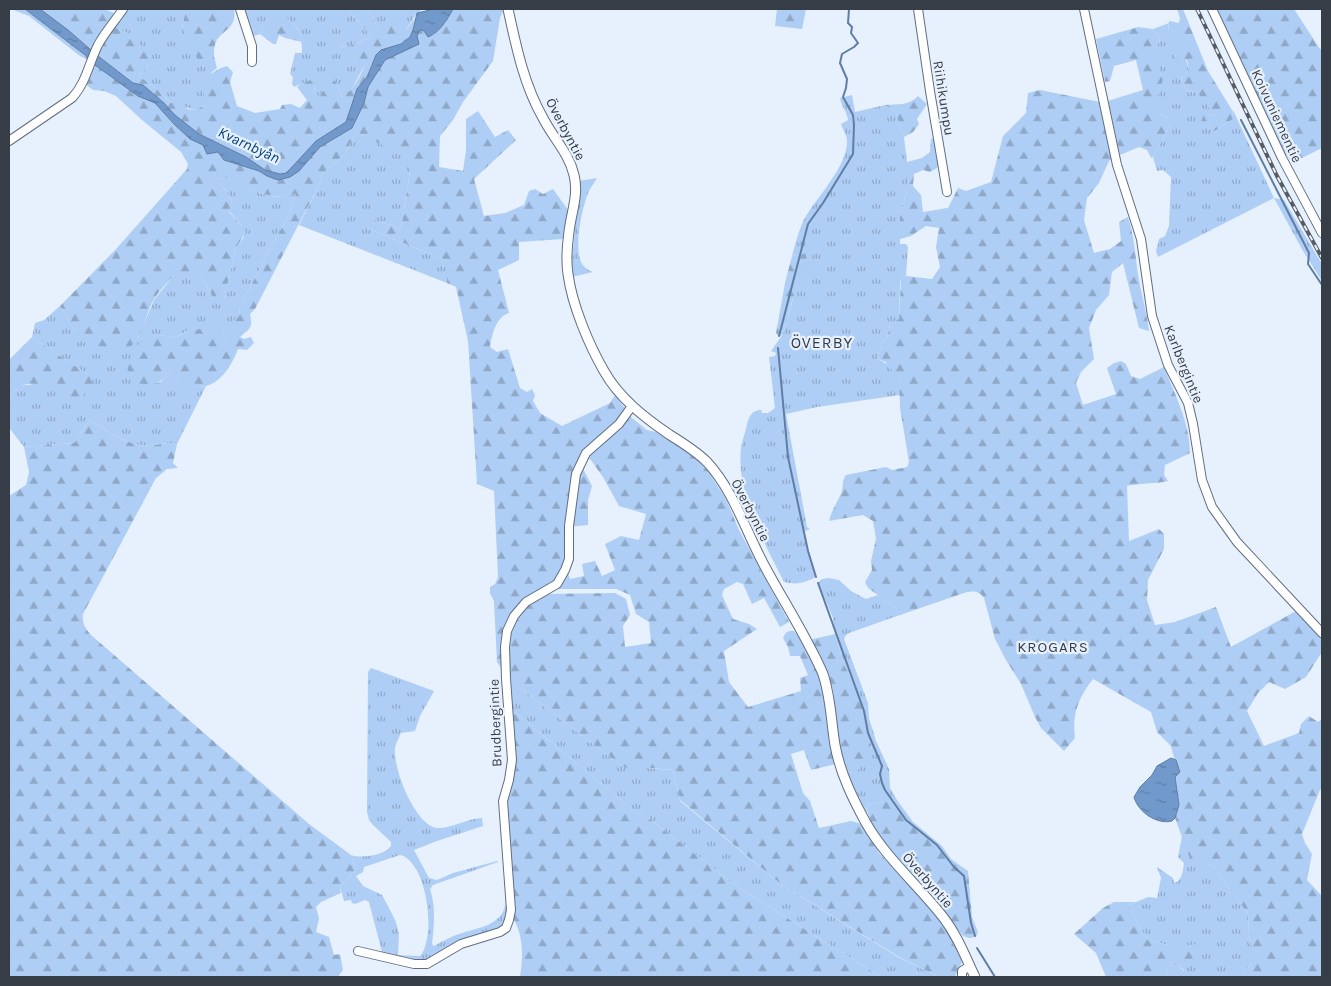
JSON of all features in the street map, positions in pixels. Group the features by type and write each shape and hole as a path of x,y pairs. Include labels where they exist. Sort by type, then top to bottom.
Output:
{"street":[{"path":"9,141 72,98 82,85 96,50 123,9"},
{"path":"240,9 252,46 252,62"},
{"name":"Överbyntie","path":"508,9 531,94 543,119 564,151 574,174 576,190 569,230 567,264 570,288 603,370 617,391 632,406 701,456 728,492 754,546 814,654 823,674 829,695 838,758 858,808 882,848 932,903 952,930 975,977"},
{"name":"Riihikumpu","path":"918,9 947,192"},
{"name":"Karlbergintie","path":"1084,9 1117,165 1141,239 1152,316 1168,365 1188,403 1202,480 1208,498 1212,508 1237,542 1322,633"},
{"name":"Koivuniementie","path":"1212,9 1282,158 1322,233"},
{"name":"Brudbergintie","path":"358,950 414,964 427,964 461,944 500,932 506,928 511,910 503,802 512,760 506,679 507,631 514,616 526,602 557,584 565,570 569,559 569,526 576,474 586,453 619,424 632,406"},
{"path":"962,977 962,971 970,966"}],"green space":[{"path":"11,9 25,9 89,58 89,60 80,56 29,16"},
{"path":"40,9 104,9 114,13 92,50"},
{"path":"126,9 183,9 185,14 182,28 206,60 214,56 217,68 212,72 206,105 195,110 171,103 158,90 139,76 149,64 135,37 116,28 113,29"},
{"path":"183,9 234,9 234,20 217,40 214,56 206,60 198,60 182,28 185,14"},
{"path":"241,9 347,9 372,37 349,46 339,47 344,55 367,61 349,94 342,97 336,82 325,88 320,96 314,93 315,85 300,84 294,87 292,84 293,77 290,74 295,53 302,53 301,38 295,25 287,19 264,27 262,26 260,34 251,37"},
{"path":"347,9 368,9 379,29 399,23 405,31 415,18 413,30 410,37 371,65 367,77 357,89 346,122 316,141 286,173 280,174 265,170 246,157 199,134 175,115 143,85 133,83 97,55 113,29 116,28 135,36 150,59 149,64 139,76 158,90 171,103 182,101 187,109 195,110 206,105 204,92 207,80 214,72 227,66 233,72 230,82 237,106 255,113 280,109 282,105 291,104 300,108 307,100 297,87 301,84 313,81 315,85 314,93 320,96 325,88 324,79 328,77 336,82 342,97 354,86 363,71 366,61 344,55 333,48 349,46 372,37"},
{"path":"368,9 420,9 421,11 417,13 405,31 379,29"},
{"path":"453,9 504,9 500,18 493,61 440,136 439,167 463,171 466,150 466,119 478,111 495,137 508,130 516,140 474,179 484,216 505,213 524,205 529,191 535,189 543,194 553,189 569,211 563,239 519,242 519,260 498,270 509,313 498,322 493,332 490,347 497,352 508,349 520,388 527,392 532,389 535,395 533,401 540,413 562,426 610,403 615,395 632,418 647,430 656,432 692,455 708,471 726,499 739,530 789,622 780,627 764,598 752,604 743,584 737,582 724,589 722,595 733,619 749,624 757,629 724,651 729,682 748,707 801,691 800,678 808,675 800,656 790,656 783,638 787,632 794,631 805,645 813,661 824,694 836,764 811,770 804,750 791,754 803,793 810,801 819,828 851,821 862,824 879,853 924,901 944,926 962,962 955,977 939,977 899,957 782,885 680,800 673,770 629,769 622,766 509,680 497,662 494,601 490,593 490,587 495,584 498,577 494,491 477,484 468,341 456,287 447,283 447,261 367,228 368,224 373,225 375,220 401,229 410,171 410,158 356,132 345,154 322,174 320,183 255,309 250,314 250,328 240,337 244,339 251,337 254,343 247,350 238,349 226,371 211,384 202,387 192,386 169,375 154,384 137,384 128,371 129,361 135,349 148,336 162,335 176,338 188,330 217,328 226,340 229,340 231,324 239,316 240,306 290,212 296,194 286,196 269,195 247,186 232,176 219,180 232,201 229,212 246,232 236,248 224,299 213,299 209,288 199,275 174,275 154,299 138,337 126,350 112,351 101,349 86,342 74,330 60,306 116,249 187,169 188,164 181,152 116,96 104,91 93,90 85,84 93,62 138,96 155,103 190,139 218,152 224,160 259,171 278,180 299,171 320,147 352,128 364,103 368,87 385,60 417,36 420,30 433,35 445,23","holes":["578,459 590,459 603,477 619,506 646,514 639,540 621,536 605,544 615,570 602,576 595,561 582,564 584,576 570,579 567,570 555,589 616,589 630,595 636,614 649,622 651,643 625,647 623,626 630,615 626,599 615,593 544,594 564,563 567,527 588,525 588,500 592,486"]},
{"path":"777,9 806,9 802,29 775,26"},
{"path":"1177,9 1183,9 1208,71 1232,110 1233,119 1215,131 1200,125 1204,114 1208,116 1214,115 1218,111 1210,109 1197,92 1187,91 1181,79 1189,70 1187,60 1181,62 1175,57 1174,50 1180,46 1179,37 1168,34 1169,21 1179,23 1180,18"},
{"path":"1216,9 1294,9 1320,49 1322,49 1322,148 1292,163 1279,144"},
{"path":"287,18 297,28 302,42 279,35 276,44 273,44 260,34 262,26 264,27"},
{"path":"1169,23 1168,29 1179,37 1189,70 1181,79 1187,91 1197,92 1218,111 1214,115 1208,116 1215,131 1233,119 1232,110 1234,112 1274,198 1158,257 1156,251 1159,239 1165,236 1169,226 1171,177 1163,170 1157,171 1153,157 1172,121 1158,112 1154,105 1163,80 1151,49 1157,45 1160,39 1153,29"},
{"path":"1138,27 1153,29 1160,39 1152,49 1163,80 1155,105 1158,112 1172,121 1151,158 1147,150 1139,147 1120,155 1108,101 1143,90 1136,60 1114,66 1110,81 1105,82 1096,39"},
{"path":"1040,90 1100,102 1112,159 1109,161 1099,183 1087,198 1084,220 1094,253 1110,249 1121,241 1119,222 1128,217 1149,331 1139,328 1123,263 1112,272 1109,295 1096,310 1089,328 1094,359 1081,372 1076,383 1083,405 1116,394 1107,368 1114,363 1121,361 1126,364 1131,376 1140,379 1164,367 1181,409 1187,431 1190,453 1165,465 1164,475 1168,481 1127,486 1129,541 1159,529 1164,534 1164,549 1148,580 1147,600 1155,625 1175,622 1216,607 1231,647 1296,611 1322,639 1322,652 1306,677 1285,689 1269,682 1258,693 1247,711 1264,746 1299,733 1301,724 1309,716 1318,722 1322,719 1322,790 1320,790 1302,834 1312,854 1307,880 1322,896 1322,977 1241,977 1252,963 1248,914 1213,866 1190,859 1175,818 1179,805 1175,777 1180,769 1174,758 1171,746 1157,732 1151,712 1093,679 1083,693 1077,707 1074,721 1075,738 1064,751 1041,728 1035,717 1021,684 995,639 982,595 975,592 964,593 900,615 893,606 868,588 865,582 872,570 871,561 876,539 873,521 863,515 829,521 841,494 846,475 886,467 892,470 907,467 909,462 900,408 899,375 893,373 888,368 886,362 877,359 881,344 887,338 890,325 899,319 901,278 906,276 932,279 940,267 936,247 939,228 926,226 911,236 900,239 900,217 907,190 907,162 922,158 930,152 931,139 935,138 940,162 937,168 930,172 923,170 914,174 913,186 921,195 923,212 948,208 958,188 966,191 991,182 1003,136 1026,113 1028,93"},
{"path":"852,95 855,112 885,105 895,111 904,137 907,162 907,190 900,217 900,244 906,244 908,247 906,276 901,278 900,283 899,320 890,325 887,338 881,344 877,359 899,375 900,395 817,407 786,414 807,527 810,529 804,533 816,577 800,583 789,583 784,582 753,517 743,482 741,448 750,416 757,410 761,410 762,413 768,413 775,408 769,357 775,356 776,353 771,351 783,334 806,253 792,256 804,221 837,171 846,151 846,135 841,124 848,120 840,98"},
{"path":"918,96 927,104 917,119 919,124 913,132 904,137 895,111 885,105 907,103"},
{"path":"356,132 411,158 401,229 375,220 373,225 367,228 447,261 447,283 299,225 320,183 322,174 345,154"},
{"path":"232,175 262,194 286,196 296,194 290,212 240,306 239,316 229,340 226,340 221,331 188,330 176,338 162,335 148,337 133,352 159,383 169,375 192,386 206,386 177,444 141,445 118,437 90,420 74,443 24,447 10,429 9,401 12,394 20,386 90,376 32,337 35,323 44,320 60,306 75,331 138,338 154,300 174,275 199,275 209,288 213,299 224,299 236,248 244,237 242,226 229,211 232,201 219,180"},
{"path":"597,178 586,198 578,246 583,266 593,272 572,277 575,229 573,225 580,196 579,181"},
{"path":"1274,198 1284,200 1322,264 1322,281 1303,251"},
{"path":"806,253 807,265 792,301 783,334 779,337 776,333 792,256"},
{"path":"32,337 90,376 93,383 80,400 76,401 49,388 31,384 22,386 15,391 9,401 9,360"},
{"path":"90,420 118,437 141,445 177,444 173,463 178,468 167,469 156,478 83,614 84,625 91,635 309,824 351,855 356,870 340,887 341,893 321,902 316,907 319,918 316,932 329,937 334,955 340,954 343,970 338,977 9,977 9,496 26,485 29,472 24,447 74,443"},
{"path":"822,579 839,580 851,591 866,599 878,595 893,606 900,615 849,633 844,639 868,703 869,718 876,741 889,769 890,788 897,800 866,805 867,813 843,760 872,749 864,711 854,682 845,667 835,634 833,618 818,583"},
{"path":"835,634 845,667 854,682 864,711 872,749 869,759 857,771 851,773 843,760 837,738 833,689 824,664 809,640"},
{"path":"371,668 434,691 420,716 415,731 401,733 395,748 397,768 401,780 418,814 433,827 438,828 482,818 483,826 414,850 429,878 437,880 453,873 498,862 433,885 430,889 434,909 432,944 434,946 455,936 488,925 499,917 505,905 507,905 507,916 503,924 497,929 430,960 419,962 382,952 369,902 365,900 355,904 351,900 344,901 340,887 356,870 351,855 361,857 373,855 384,852 391,846 391,842 369,820 367,812 368,672","holes":["400,855 409,860 417,871 427,901 428,933 420,956 398,955 399,934 396,922 388,906 382,895 363,886 356,876 363,872 364,867"]},
{"path":"509,680 622,766 673,770 680,801 782,885 898,957 939,977 881,977 736,886 650,819 635,812 511,709"},
{"path":"511,709 635,812 650,819 736,886 881,977 520,977 522,947 517,925 513,918 506,806 514,777 515,749"},
{"path":"897,800 913,822 942,846 951,859 968,871 972,917 978,932 976,937 969,938 963,936 934,897 892,852 875,828 869,817 866,805"},
{"path":"1182,836 1190,858 1213,866 1248,914 1252,963 1241,977 1167,977 1168,966 1177,965 1184,971 1197,945 1175,947 1148,940 1129,905 1148,897 1157,898 1161,878 1157,867 1173,878 1174,883 1179,880 1184,863 1178,857"},
{"path":"1114,902 1135,902 1129,905 1148,940 1175,947 1198,944 1201,953 1185,971 1177,965 1168,966 1167,977 1106,977 1096,953 1074,934 1103,908"}],"water":[{"path":"25,9 40,9 133,83 143,85 175,115 199,134 246,157 265,170 280,174 286,173 316,141 346,122 357,89 367,77 376,55 381,50 401,44 410,37 417,13 434,9 453,9 446,21 436,32 428,37 424,31 420,30 417,36 419,44 385,60 368,87 364,103 352,128 320,147 299,171 290,177 278,180 259,171 224,160 218,152 207,154 203,145 190,139 155,103 138,96 95,65 89,58"},
{"path":"1171,758 1176,760 1180,772 1175,777 1179,805 1175,818 1172,821 1166,822 1149,816 1136,803 1134,797 1157,766"}],"waterway":[{"path":"779,336 808,224 853,154 853,115 843,97 847,79 840,63 842,54 858,43 851,33 852,27 848,23 849,9"},
{"path":"1241,120 1309,253 1308,264 1322,285"},
{"path":"778,348 788,457 808,551 816,577"},
{"path":"818,583 864,711 868,733 882,766 880,774 885,790 906,820 937,845 954,867 964,876 971,923 975,936"},
{"path":"977,948 995,977"}],"railway":[{"path":"1197,9 1277,176 1322,258"}],"district":[{"name":"ÖVERBY","path":"822,342"},
{"name":"KROGARS","path":"1053,647"}],"water label":[{"name":"Kvarnbyån","path":"249,145"}]}
